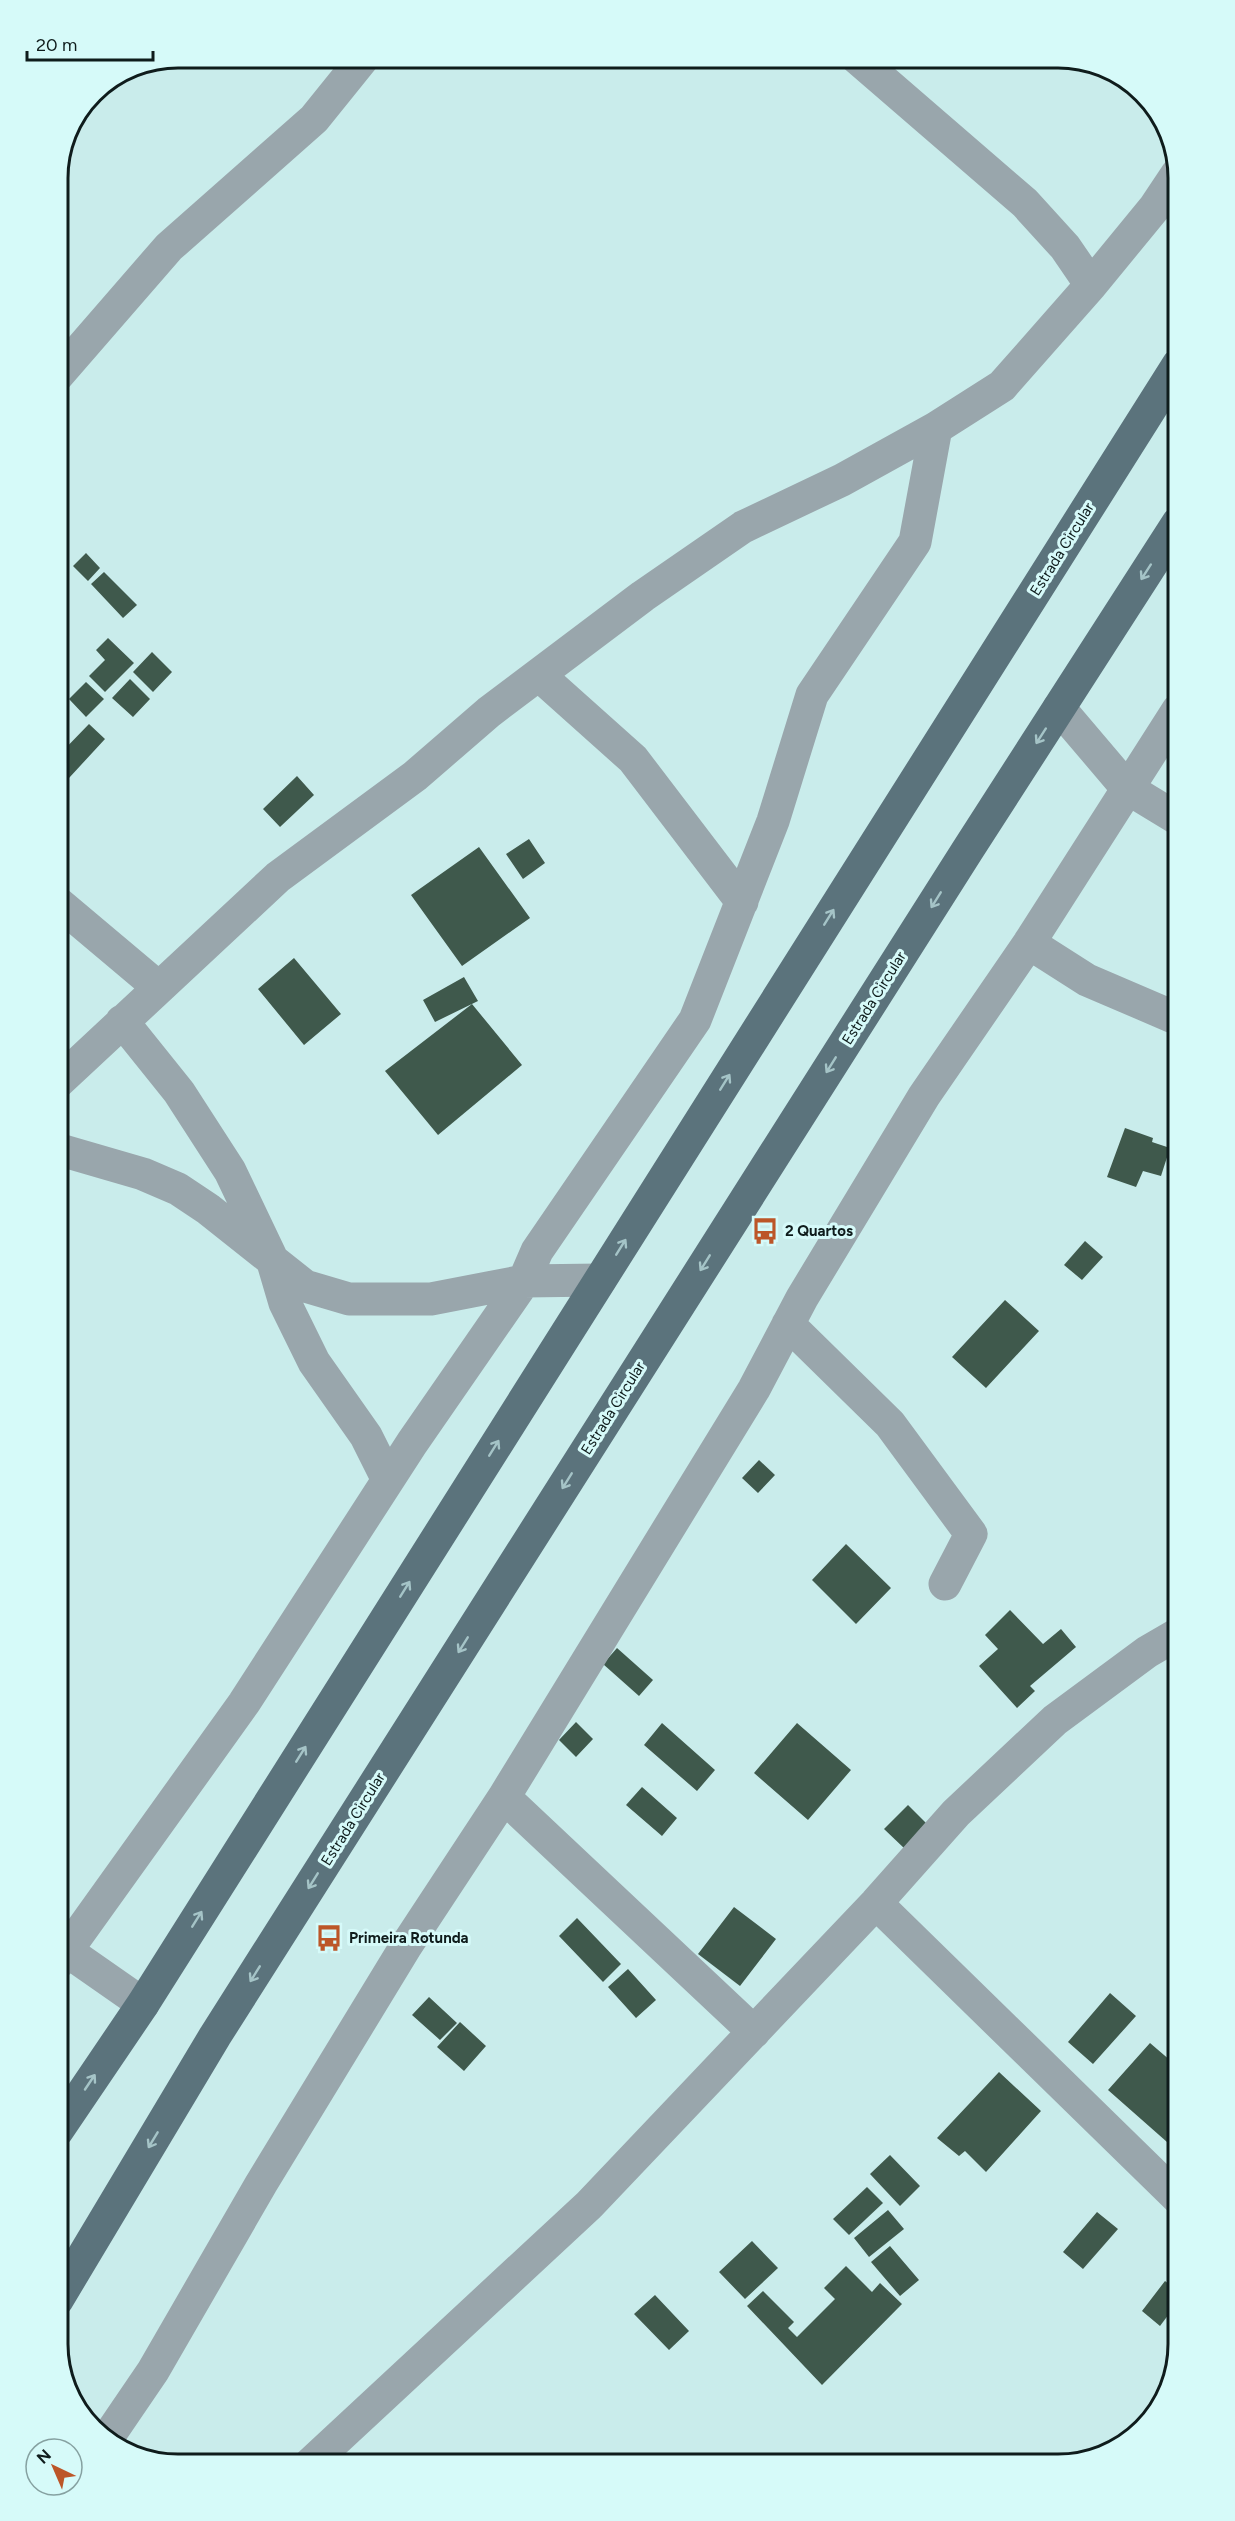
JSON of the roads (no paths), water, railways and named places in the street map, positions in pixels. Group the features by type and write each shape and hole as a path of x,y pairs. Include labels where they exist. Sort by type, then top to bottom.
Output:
{"main road":[{"name":"Estrada Circular","path":"68,2114 143,2004 1168,381"},
{"name":"Estrada Circular","path":"68,2282 221,2026 1168,539"}],"street":[{"path":"68,363 169,247 314,119 355,68"},
{"path":"869,68 1025,203 1065,246 1091,285"},
{"path":"68,1073 278,876 415,776 489,712 643,596 743,527 842,480 936,428 1002,386 1091,285 1155,207 1168,188"},
{"path":"68,1942 244,1703 388,1480 524,1281 537,1251 695,1020 772,821 812,695 915,542 936,428"},
{"path":"539,675 633,759 742,902"},
{"path":"1059,708 1126,788 1168,813"},
{"path":"112,2432 153,2371 261,2184 400,1956 504,1797 754,1389 788,1324 924,1096 1029,944 1168,725"},
{"path":"68,911 158,987"},
{"path":"1029,944 1088,980 1168,1015"},
{"path":"122,1021 179,1092 206,1130 230,1171 272,1259 285,1303 314,1362 366,1436 388,1480"},
{"path":"68,1152 143,1174 178,1189 208,1209 305,1286 349,1299 431,1299 524,1281 600,1280"},
{"path":"788,1324 890,1424 971,1534 945,1584"},
{"path":"322,2453 589,2205 876,1904 956,1813 1055,1720 1168,1640"},
{"path":"504,1797 754,2032"},
{"path":"876,1904 1168,2188"},
{"path":"68,1958 143,2004"}],"place":[{"name":"2 Quartos","path":"765,1231"},
{"name":"Primeira Rotunda","path":"329,1938"}]}
